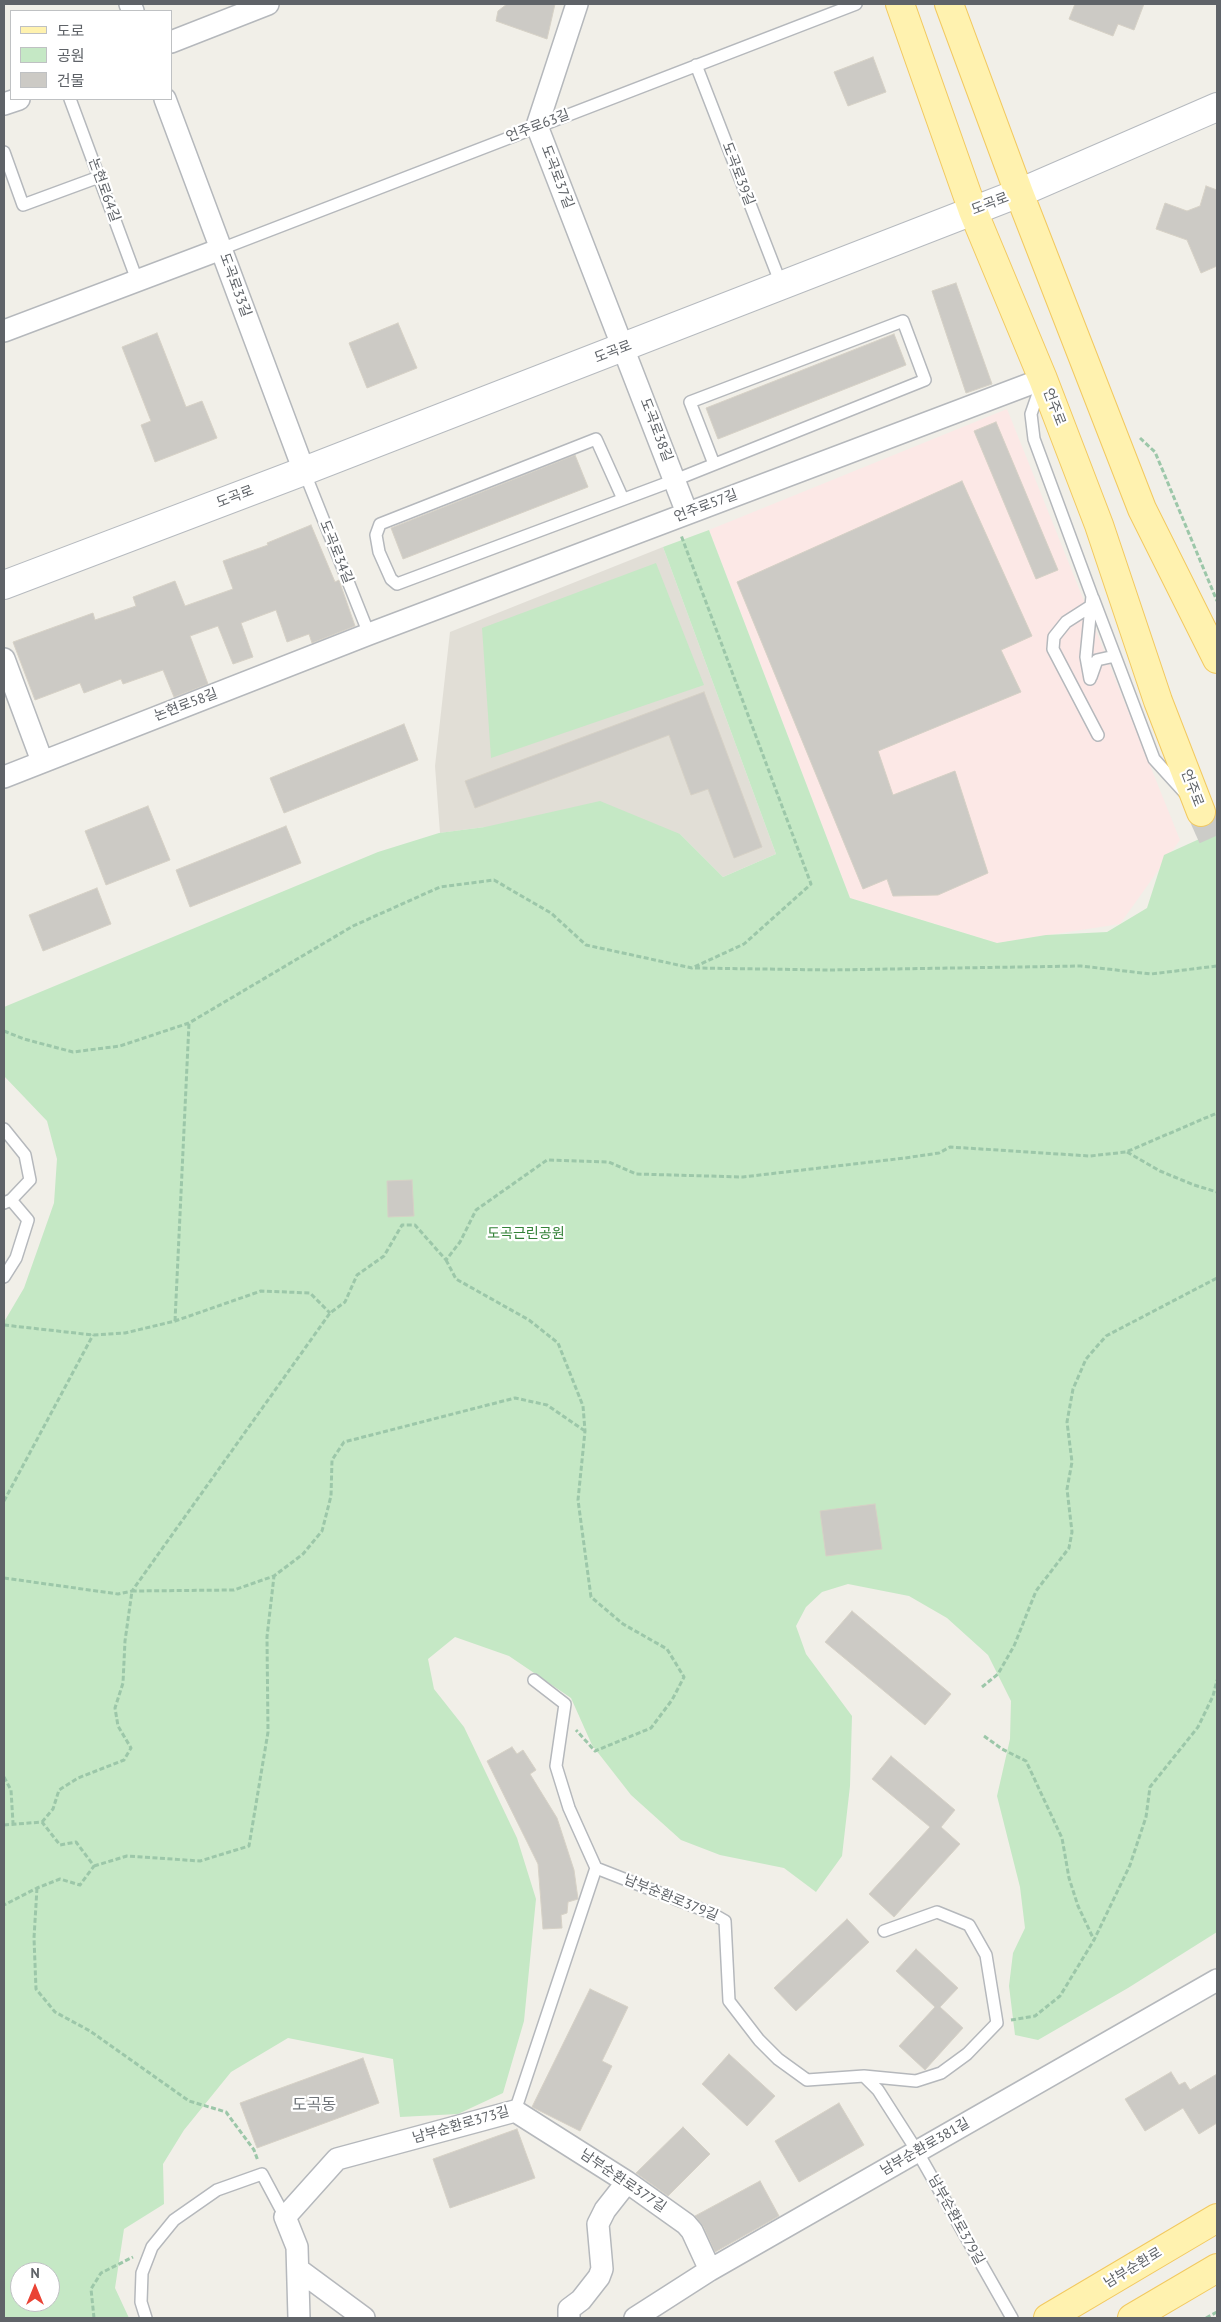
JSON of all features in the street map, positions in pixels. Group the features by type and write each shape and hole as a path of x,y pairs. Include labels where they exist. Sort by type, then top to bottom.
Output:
{"main road":[{"name":"언주로","path":"900,4 973,211 1043,379 1098,525 1158,702 1201,812"},
{"path":"950,4 1019,194 1142,509 1217,659"},
{"name":"도곡로","path":"4,585 623,348 781,284 1019,194 1217,107"},
{"name":"남부순환로","path":"1048,2318 1217,2218"},
{"path":"1132,2318 1217,2268"}],"street":[{"path":"172,42 268,4"},
{"path":"537,126 577,4"},
{"path":"4,104 17,100"},
{"name":"도곡로33길","path":"165,100 304,471"},
{"name":"도곡로37길","path":"537,126 623,348"},
{"path":"4,331 221,249"},
{"name":"도곡로38길","path":"623,348 687,513"},
{"name":"언주로57길","path":"369,634 1043,379"},
{"name":"논현로58길","path":"4,777 369,634"},
{"path":"4,659 42,761"},
{"name":"남부순환로381길","path":"635,2318 710,2270 1217,1980"},
{"name":"남부순환로377길","path":"515,2110 627,2182 686,2224 692,2231 710,2270"},
{"name":"남부순환로373길","path":"285,2217 337,2159 515,2110"},
{"path":"569,2318 569,2309 581,2300 599,2277 602,2269 598,2224 627,2182"},
{"path":"285,2217 297,2247 299,2318"},
{"path":"299,2270 364,2318"}],"lane":[{"name":"언주로63길","path":"221,249 856,4"},
{"name":"도곡로39길","path":"696,65 781,284"},
{"name":"논현로64길","path":"70,100 137,280"},
{"path":"4,152 23,205 99,177"},
{"path":"623,498 596,439 380,524 376,535 379,552 391,579 397,584 675,480 925,380 903,321 690,402 714,464"},
{"path":"1043,379 1031,414 1034,439 1092,601 1154,759 1201,812"},
{"name":"도곡로34길","path":"304,471 369,634"},
{"path":"1092,601 1086,657 1090,679 1097,660 1115,656"},
{"path":"1092,601 1066,622 1054,637 1053,649 1098,735"},
{"path":"4,1129 25,1156 30,1180 7,1202 28,1220 16,1258 4,1277"},
{"path":"534,1680 565,1704 556,1766 569,1808 596,1868"},
{"name":"남부순환로379길","path":"596,1868 712,1913 725,1921 729,2001 758,2040 778,2059 808,2080 864,2076 878,2090 917,2151 1012,2318"},
{"name":"남부순환로373길","path":"515,2110 596,1868"},
{"path":"864,2076 916,2082 941,2073 967,2054 997,2023 986,1955 969,1925 937,1912 884,1931"},
{"path":"146,2318 140,2302 142,2273 152,2248 174,2220 217,2190 262,2174 285,2217"}],"path":[{"path":"1136,433 1145,445 1155,452 1217,601"},
{"path":"687,513 681,533 682,540 811,884 744,944 692,968"},
{"path":"4,1031 24,1040 73,1052 120,1046 189,1023 353,926 440,887 494,880 551,913 586,945 692,968 829,970 1081,966 1151,974 1217,966"},
{"path":"175,1322 189,1023"},
{"path":"446,1260 460,1242 476,1210 547,1160 609,1162 636,1174 743,1177 905,1158 939,1153 950,1147 1090,1156 1126,1152 1217,1114"},
{"path":"1126,1152 1160,1171 1217,1192"},
{"path":"4,1825 42,1822 53,1809 59,1790 78,1778 124,1760 131,1748 118,1726 115,1708 123,1683 124,1641 132,1592 330,1313 345,1302 357,1275 384,1256 402,1225 415,1225 446,1260 456,1279 529,1320 558,1343 583,1406 585,1432 578,1500 591,1597 623,1624 667,1649 684,1677 672,1700 651,1728 595,1751 563,1714"},
{"path":"982,1687 998,1674 1014,1646 1036,1592 1069,1548 1072,1532 1067,1489 1072,1462 1067,1422 1074,1389 1086,1359 1106,1336 1217,1278"},
{"path":"4,1325 93,1335 125,1334 175,1322 261,1292 310,1293 330,1313"},
{"path":"4,1501 93,1335"},
{"path":"4,1578 118,1594 132,1592 234,1590 274,1576 303,1554 322,1531 331,1496 332,1460 344,1442 515,1398 547,1405 585,1432"},
{"path":"4,1905 37,1888 60,1879 80,1884 94,1866 127,1856 200,1862 249,1846 268,1732 267,1637 274,1576"},
{"path":"997,2023 1035,2016 1060,1996 1094,1940 1130,1865 1146,1817 1150,1787 1198,1727 1213,1696 1217,1680"},
{"path":"984,1736 1002,1749 1026,1761 1062,1838 1069,1878 1078,1906 1094,1940"},
{"path":"4,1777 11,1790 13,1823"},
{"path":"42,1822 60,1845 76,1842 94,1866"},
{"path":"37,1888 34,1938 36,1990 55,2012 90,2031 189,2101 226,2112 254,2150 262,2174"},
{"path":"94,2318 91,2289 101,2273 152,2248"},
{"path":"1206,2318 1217,2312"}],"shaded area":[{"path":"1007,409 1180,840 1120,924 997,943 850,898 709,530"},
{"path":"663,547 776,854 723,877 680,834 485,827 440,833 435,766 450,632"}],"green space":[{"name":"도곡근린공원","path":"709,530 850,898 997,943 1046,935 1107,932 1147,908 1164,855 1217,831 1217,1932 1128,1988 1038,2040 1015,2035 1009,1986 1013,1953 1025,1928 1020,1887 997,1796 1010,1739 1011,1701 988,1655 947,1618 909,1596 848,1584 822,1592 806,1607 796,1626 806,1654 852,1716 850,1786 842,1856 816,1892 784,1868 720,1855 681,1840 631,1795 592,1745 571,1698 509,1656 455,1637 428,1659 434,1689 464,1727 517,1838 536,1899 524,2021 503,2093 458,2114 400,2117 393,2059 288,2038 231,2072 184,2130 163,2164 164,2204 124,2229 115,2288 129,2318 4,2318 4,1322 24,1288 54,1203 57,1159 47,1121 4,1076 4,1007 378,852 439,833 485,827 600,801 680,834 723,877 776,854 663,547"},
{"path":"656,563 704,685 491,758 482,628"}],"building":[{"path":"507,4 555,4 547,39 496,21 498,11"},
{"path":"1075,4 1144,4 1134,30 1118,24 1113,36 1069,19"},
{"path":"873,57 886,92 848,106 834,72"},
{"path":"1206,186 1217,190 1217,266 1201,273 1187,240 1156,229 1165,203 1187,211 1200,206"},
{"path":"956,283 992,384 966,393 932,291"},
{"path":"398,323 417,368 367,388 349,343"},
{"path":"157,333 186,407 202,401 217,438 155,462 141,425 151,421 122,347"},
{"path":"894,334 906,365 718,439 706,408"},
{"path":"996,422 1058,570 1036,579 974,431"},
{"path":"575,455 588,487 403,559 391,528"},
{"path":"962,481 1032,636 1001,650 1021,692 878,751 893,795 955,771 988,873 938,895 893,896 887,879 863,889 737,582"},
{"path":"311,525 335,582 339,580 355,626 312,643 309,634 287,642 276,610 241,623 253,657 233,664 218,626 190,636 208,684 174,697 163,670 123,684 121,679 84,693 80,683 35,700 13,642 93,613 95,620 136,606 133,597 175,581 185,606 233,589 223,561 268,545 267,543"},
{"path":"704,692 762,847 734,858 708,789 691,795 669,735 475,808 465,781"},
{"path":"404,724 418,760 284,813 270,778"},
{"path":"148,806 170,860 106,885 85,831"},
{"path":"286,826 301,863 190,907 176,870"},
{"path":"97,888 111,924 43,951 29,915"},
{"path":"412,1180 414,1216 388,1217 387,1181"},
{"path":"875,1504 882,1549 826,1556 820,1511"},
{"path":"852,1611 951,1694 925,1725 825,1642"},
{"path":"512,1747 517,1754 523,1750 536,1770 530,1774 557,1818 574,1870 578,1899 568,1902 567,1913 561,1915 562,1928 543,1929 538,1864 487,1761"},
{"path":"891,1756 955,1810 941,1827 960,1844 894,1917 869,1894 930,1827 872,1779"},
{"path":"847,1919 869,1942 796,2011 774,1988"},
{"path":"916,1949 958,1988 940,2007 963,2028 925,2070 899,2046 935,2007 896,1971"},
{"path":"590,1989 628,2007 602,2061 612,2066 580,2131 532,2107"},
{"path":"729,2054 775,2096 747,2126 702,2084"},
{"path":"363,2058 379,2103 257,2148 240,2103"},
{"path":"1171,2072 1179,2085 1185,2082 1190,2090 1217,2074 1217,2123 1199,2134 1183,2108 1145,2131 1125,2099"},
{"path":"839,2103 864,2145 799,2182 775,2141"},
{"path":"683,2127 710,2154 668,2196 636,2173"},
{"path":"517,2129 535,2178 450,2208 433,2159"},
{"path":"760,2181 779,2216 715,2252 703,2226 695,2216"}],"tunnel":[{"path":"1201,812 1217,848"}],"district":[{"name":"도곡동","path":"314,2105"}]}
